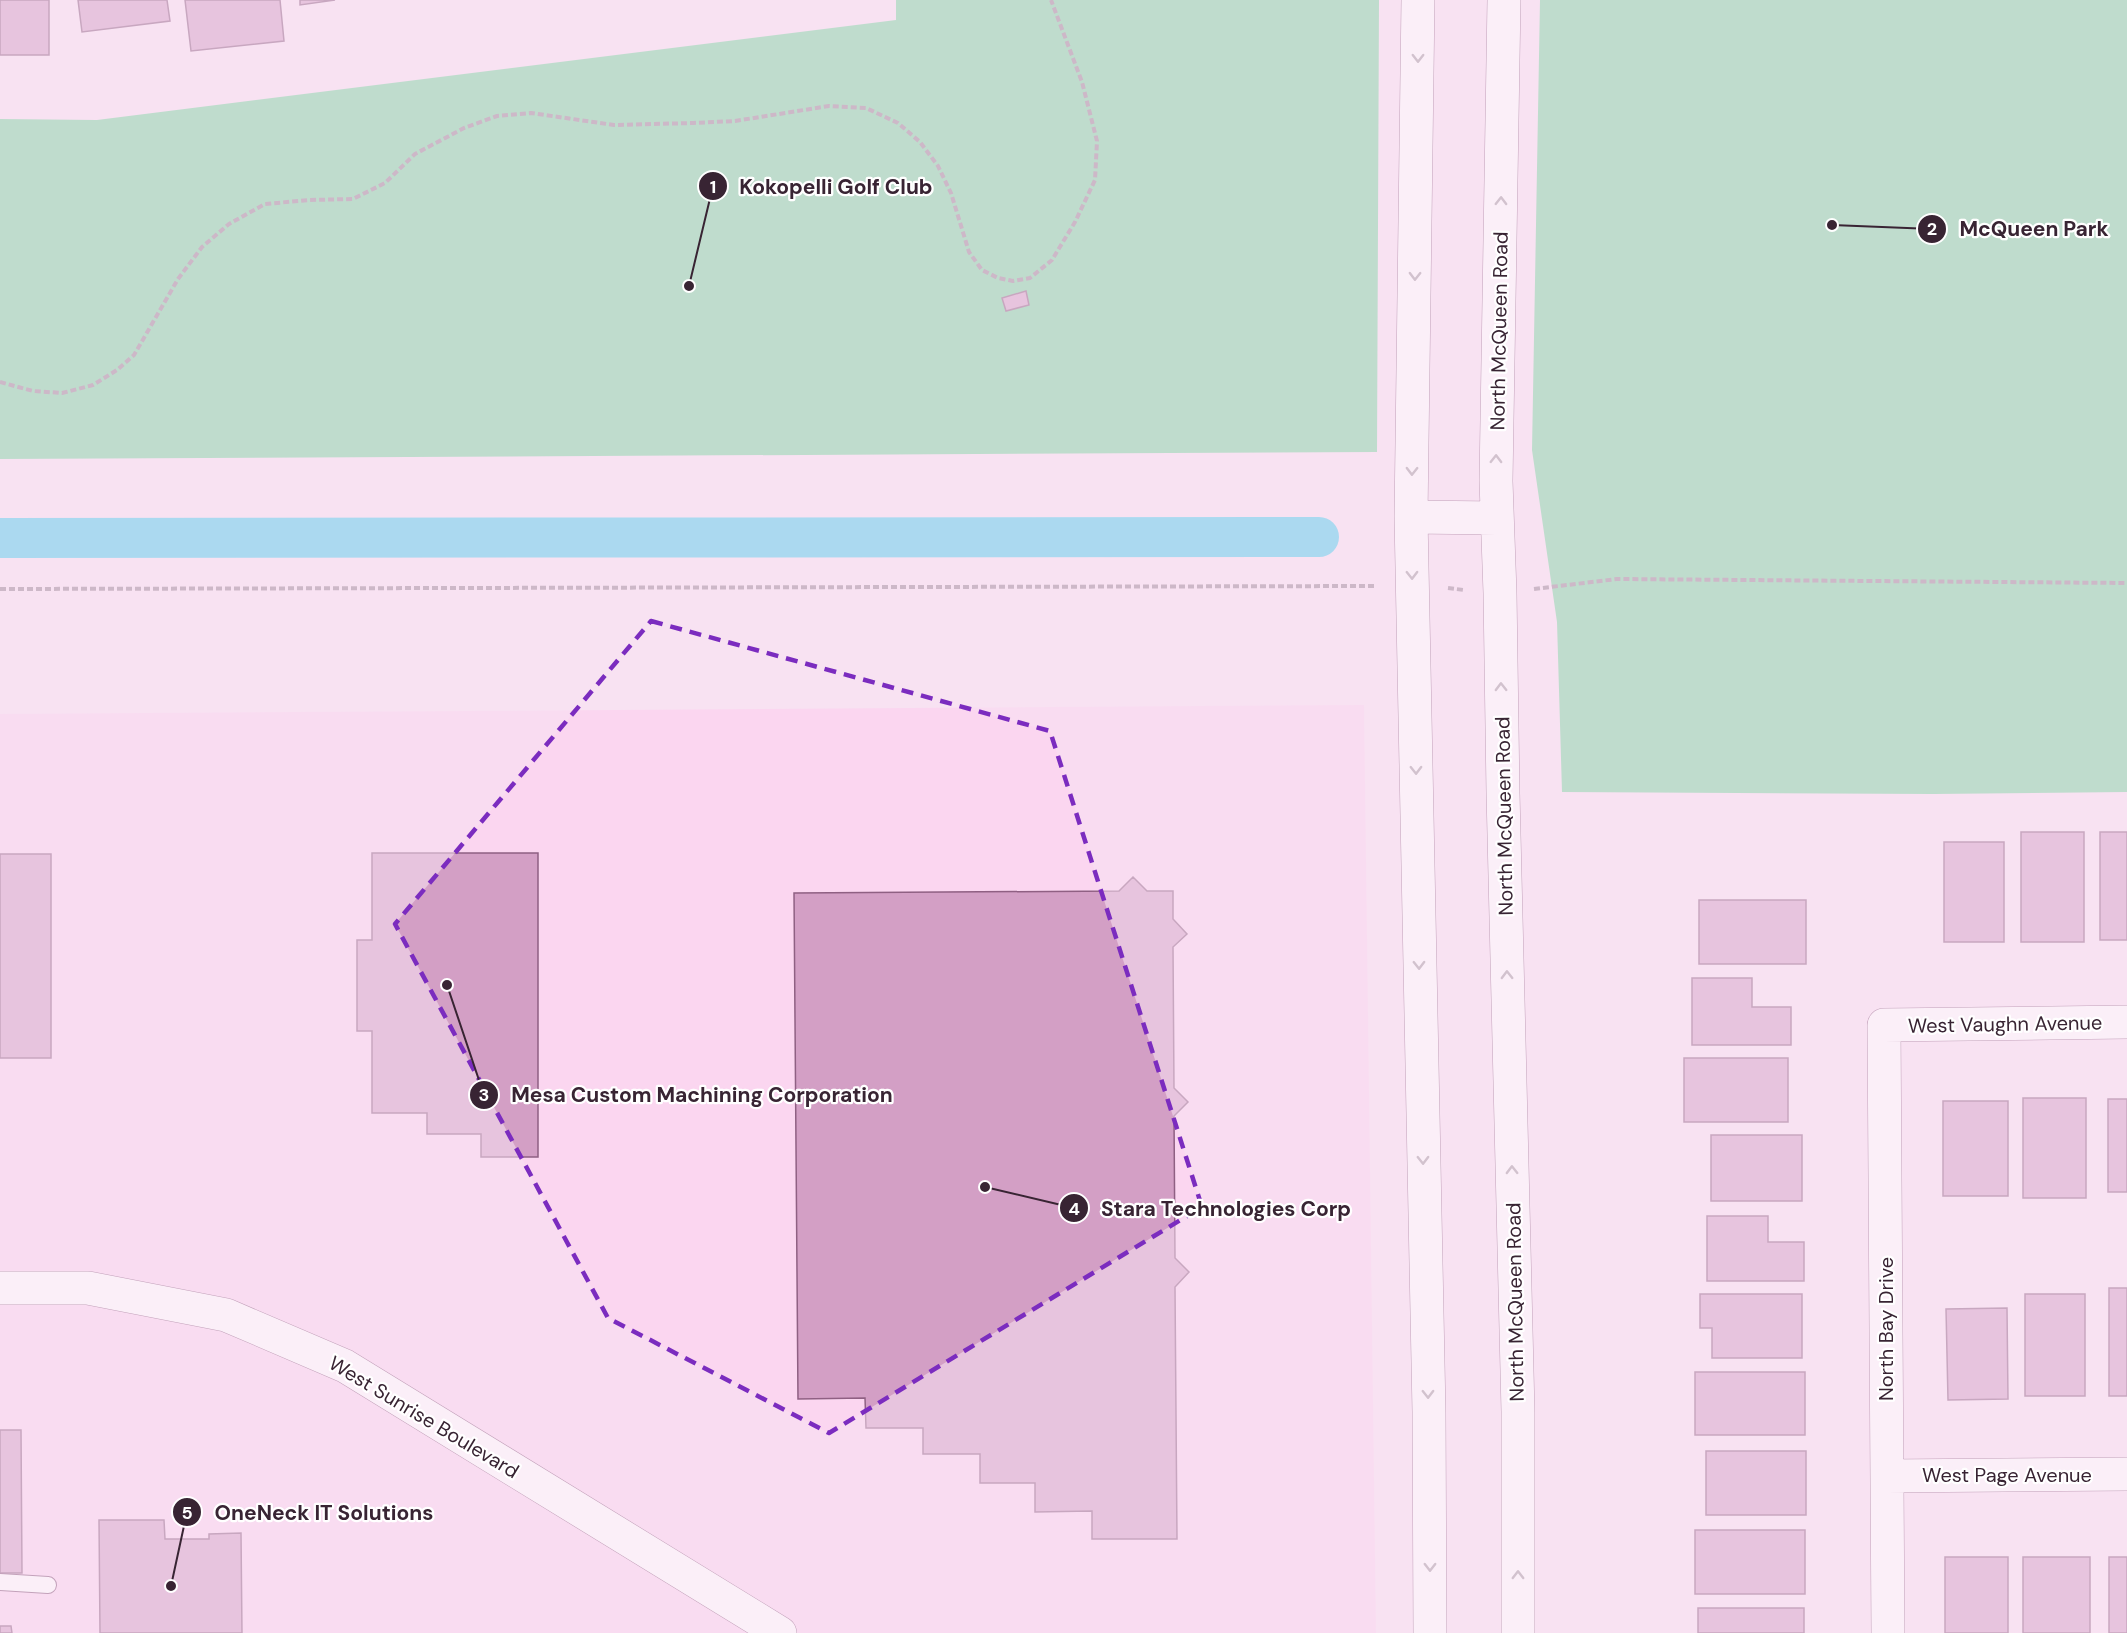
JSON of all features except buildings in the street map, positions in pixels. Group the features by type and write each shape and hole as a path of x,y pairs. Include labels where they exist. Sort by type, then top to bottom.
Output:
{"main road":[{"path":"1418,0 1412,517 1429,1412 1430,1633"},
{"name":"North McQueen Road","path":"1504,0 1497,518 1518,1412 1518,1633"},
{"path":"1412,517 1497,518"},
{"name":"West Vaughn Avenue","path":"1884,1025 2127,1022"},
{"name":"North Bay Drive","path":"1884,1025 1888,1633"},
{"name":"West Sunrise Boulevard","path":"0,1288 88,1288 226,1316 345,1366 780,1633"},
{"name":"West Page Avenue","path":"1887,1476 2127,1474"}],"lane":[{"path":"0,1582 48,1585"}],"path":[{"path":"0,382 33,391 62,393 93,385 117,370 134,355 178,279 202,247 229,224 265,204 353,199 385,183 416,154 464,128 509,115 531,113 614,125 681,124 735,121 829,106 866,108 898,123 920,142 938,166 951,193 969,252 982,270 998,278 1013,281 1030,278 1052,260 1075,222 1095,180 1097,141 1095,131 1082,82 1051,0"},
{"path":"0,589 1413,585 1500,593 1617,579 2127,583"}],"highlighted area":[{"path":"651,621 1050,731 1202,1207 829,1433 608,1318 395,924"}],"shaded area":[{"path":"1364,705 1376,1633 0,1633 0,714"}],"green space":[{"path":"896,0 1379,0 1377,452 0,459 0,119 97,120 896,20"},
{"path":"1540,0 2127,0 2127,792 1933,794 1562,792 1557,622 1532,450"}],"waterway":[{"path":"0,538 1319,537"}],"place":[{"name":"McQueen Park","path":"1832,225"},
{"name":"Kokopelli Golf Club","path":"689,286"},
{"name":"Mesa Custom Machining Corporation","path":"447,985"},
{"name":"Stara Technologies Corp","path":"985,1187"},
{"name":"OneNeck IT Solutions","path":"171,1586"}]}
